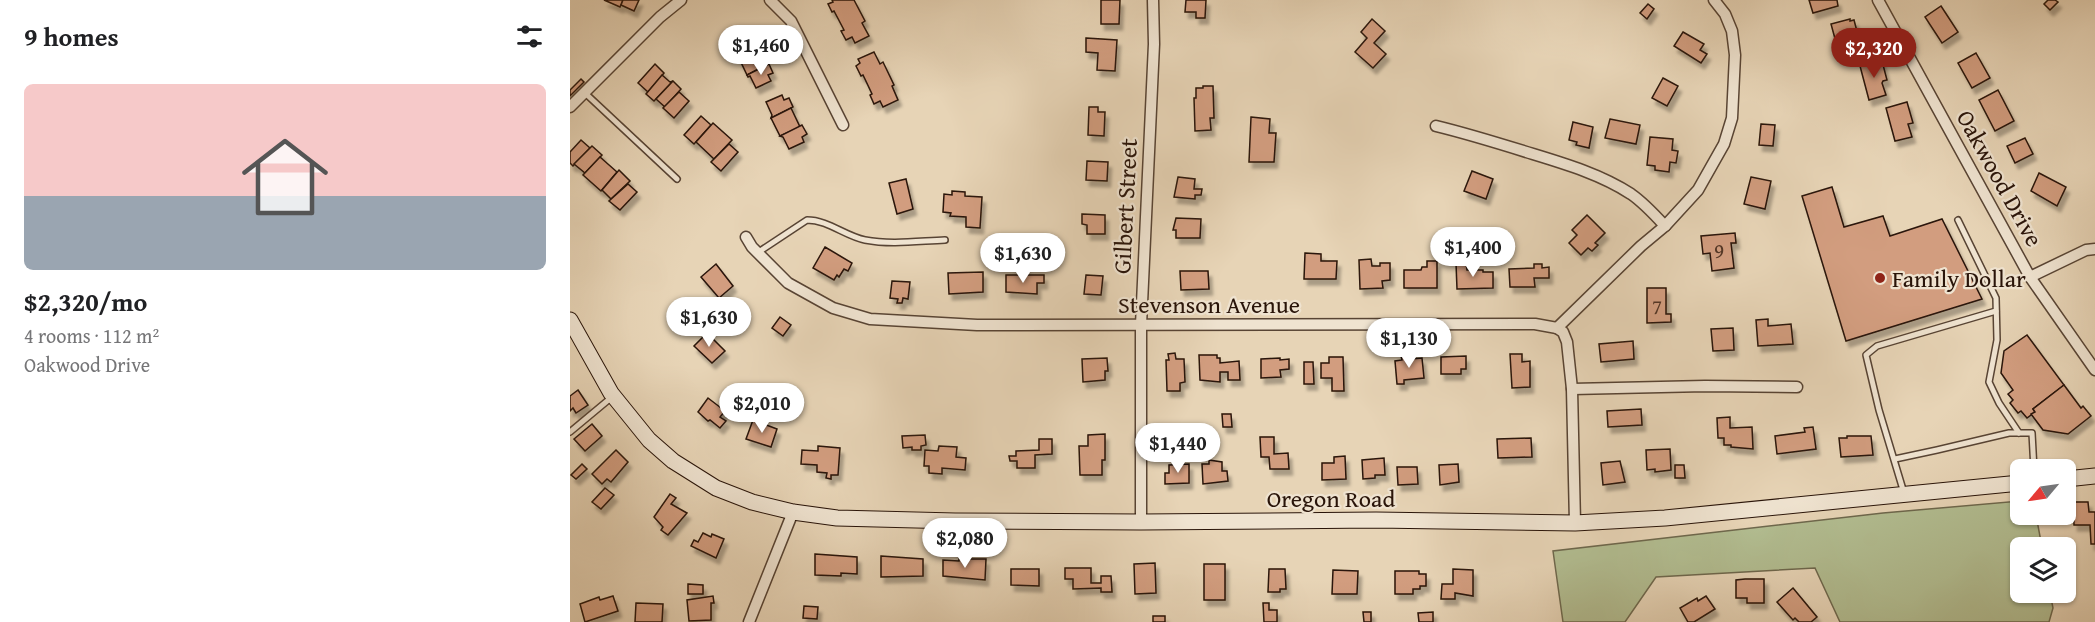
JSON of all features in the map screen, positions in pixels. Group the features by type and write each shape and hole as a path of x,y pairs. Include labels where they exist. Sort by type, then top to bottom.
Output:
{"street":[{"path":"570,107 660,17 681,0"},
{"path":"770,0 790,21 843,125"},
{"name":"Gilbert Street","path":"1141,522 1141,325 1154,44 1153,0"},
{"path":"1575,523 1572,389 1567,342 1563,332 1557,327 1665,226 1698,190 1724,144 1732,118 1735,55 1732,31 1725,14 1714,0"},
{"name":"Oakwood Drive","path":"1878,0 2030,277 2095,370"},
{"path":"1436,126 1549,158 1605,180 1631,194 1665,226"},
{"name":"Stevenson Avenue","path":"746,237 758,253 788,283 833,308 870,319 977,325 1535,324 1557,327"},
{"path":"2030,277 2086,250 2095,249"},
{"name":"Oregon Road","path":"570,320 614,396 649,440 673,461 716,488 752,502 793,512 837,518 955,521 1376,520 1575,523 1665,518 2010,484"},
{"path":"1572,389 1705,386 1797,387"},
{"path":"2076,478 2095,477"},
{"path":"749,622 793,512"}],"lane":[{"path":"585,93 677,179"},
{"path":"758,253 807,220 878,242 945,240"},
{"path":"1958,220 1996,298 1996,340 1989,382 1999,403 2019,433"},
{"path":"1904,494 1879,411 1866,355 1877,346 1996,311"},
{"path":"570,432 614,396"},
{"path":"1895,459 2009,433 2032,433 2033,459"}],"green space":[{"path":"2010,502 2010,525 2038,525 2040,537 2010,537 2010,603 2052,603 2049,622 1840,622 1815,568 1656,577 1625,622 1563,622 1553,551 1883,513"}],"building":[{"path":"604,0 623,0 620,7"},
{"path":"623,0 639,0 634,11 621,5"},
{"path":"832,0 854,0 865,21 862,23 869,36 855,43 852,37 846,40 841,31 844,30 828,4 833,2"},
{"path":"1101,0 1120,0 1119,24 1101,24"},
{"path":"1186,0 1206,0 1205,18 1196,18 1196,12 1185,12"},
{"path":"1809,0 1837,0 1838,6 1813,13"},
{"path":"2048,0 2058,2 2050,10 2044,4"},
{"path":"1648,4 1654,9 1647,19 1640,13"},
{"path":"1941,6 1958,32 1942,43 1925,17"},
{"path":"1372,19 1385,31 1374,43 1386,54 1373,68 1355,52 1367,38 1361,32"},
{"path":"1850,19 1850,21 1854,20 1859,39 1854,40 1858,52 1840,57 1831,24"},
{"path":"1683,32 1704,44 1700,50 1707,54 1701,63 1674,46"},
{"path":"748,34 751,40 757,38 760,45 738,56 733,41"},
{"path":"1086,38 1117,40 1115,71 1097,70 1098,53 1086,52"},
{"path":"757,47 766,65 747,75 738,56"},
{"path":"874,52 880,64 883,62 898,100 883,107 880,101 874,104 863,75 861,76 856,66 860,63 858,59"},
{"path":"1976,53 1990,78 1972,88 1958,63"},
{"path":"1882,61 1887,80 1882,83 1886,95 1869,100 1860,66"},
{"path":"655,64 664,73 648,92 638,83"},
{"path":"769,64 773,73 768,75 771,81 756,88 750,76 747,75"},
{"path":"662,75 670,82 673,81 654,101 646,94"},
{"path":"1663,78 1678,86 1667,106 1652,98"},
{"path":"581,79 584,82 570,96 570,90"},
{"path":"673,81 681,89 665,107 656,99"},
{"path":"1203,86 1213,86 1214,118 1210,118 1211,130 1195,131 1194,98 1196,98 1196,88 1203,88"},
{"path":"1998,90 2014,121 1995,131 1979,100"},
{"path":"679,92 689,101 674,118 663,108"},
{"path":"782,95 784,100 789,98 793,107 771,118 772,115 766,102"},
{"path":"1907,102 1913,123 1908,124 1912,137 1895,141 1886,108"},
{"path":"1089,107 1098,107 1098,112 1105,112 1104,136 1088,135"},
{"path":"791,108 800,127 780,136 771,118"},
{"path":"701,116 711,125 694,144 684,135"},
{"path":"1251,117 1270,119 1269,133 1276,133 1274,162 1249,162"},
{"path":"1610,119 1640,125 1636,144 1605,138"},
{"path":"1573,122 1593,127 1589,148 1576,145 1577,142 1569,140"},
{"path":"713,123 732,140 714,159 696,142"},
{"path":"1761,124 1775,125 1773,146 1759,145"},
{"path":"802,125 807,134 802,137 804,142 789,149 783,137 780,136"},
{"path":"1650,137 1673,139 1672,150 1678,151 1676,163 1670,162 1669,172 1655,170 1655,166 1647,165"},
{"path":"2025,138 2033,154 2015,163 2007,146"},
{"path":"581,140 590,148 573,166 570,163 570,152"},
{"path":"729,144 738,152 721,171 711,162"},
{"path":"592,146 602,155 585,173 574,164"},
{"path":"600,157 617,172 601,191 583,175"},
{"path":"1087,161 1108,162 1107,181 1086,180"},
{"path":"619,170 630,181 611,199 602,190"},
{"path":"1472,171 1493,179 1486,199 1464,191"},
{"path":"2039,173 2066,187 2057,206 2031,191"},
{"path":"1178,177 1195,179 1194,189 1202,189 1201,195 1195,195 1195,199 1174,197"},
{"path":"1751,177 1771,181 1765,209 1744,204"},
{"path":"906,179 913,209 897,214 889,183"},
{"path":"628,184 637,192 620,210 609,201"},
{"path":"1832,187 1844,227 1883,216 1890,236 1942,219 1982,299 1846,341 1802,196"},
{"path":"952,191 965,192 965,196 982,197 980,228 966,227 966,217 950,216 951,213 943,212 944,194 952,195"},
{"path":"1082,214 1105,215 1105,234 1087,234 1087,225 1082,224"},
{"path":"1587,215 1605,233 1595,243 1598,245 1592,251 1588,248 1581,255 1569,243 1577,235 1572,230"},
{"path":"1176,218 1201,219 1200,238 1176,238 1176,230 1173,230"},
{"path":"1735,233 1736,243 1731,243 1734,268 1712,271 1710,253 1703,254 1701,236"},
{"path":"825,247 852,263 848,271 844,269 834,280 813,268"},
{"path":"1305,253 1321,254 1321,261 1337,261 1336,279 1304,279"},
{"path":"1371,259 1372,266 1390,263 1390,280 1382,281 1383,288 1360,289 1359,260"},
{"path":"1427,261 1437,261 1437,288 1404,288 1404,270 1421,270 1422,267 1427,267"},
{"path":"1456,263 1466,263 1467,270 1493,272 1493,288 1457,289"},
{"path":"716,264 733,286 719,298 701,277"},
{"path":"1534,264 1542,264 1542,268 1549,267 1549,278 1534,278 1535,287 1510,287 1509,269 1534,268"},
{"path":"1180,271 1208,271 1209,289 1181,290"},
{"path":"983,272 983,292 949,294 948,273"},
{"path":"1006,275 1044,275 1044,283 1037,283 1037,294 1006,292"},
{"path":"1086,275 1103,276 1101,295 1084,294"},
{"path":"892,281 910,282 908,299 903,298 902,303 897,303 898,299 890,298"},
{"path":"1647,288 1666,288 1666,314 1671,314 1671,322 1647,323"},
{"path":"780,317 791,325 783,336 772,328"},
{"path":"1768,319 1768,326 1791,324 1793,344 1758,346 1756,320"},
{"path":"1733,328 1734,350 1713,351 1711,329"},
{"path":"707,333 725,351 712,363 694,346"},
{"path":"2027,335 2064,385 2033,409 2035,412 2027,418 2021,411 2018,413 2010,403 2013,400 2008,394 2013,390 2001,373 2004,351"},
{"path":"1633,341 1634,359 1601,362 1599,344"},
{"path":"1175,353 1176,359 1184,359 1185,382 1180,383 1180,391 1167,391 1166,360 1169,360 1168,354"},
{"path":"1510,354 1522,354 1522,362 1530,361 1530,387 1512,388"},
{"path":"1199,355 1217,355 1220,363 1239,361 1240,380 1228,380 1228,372 1220,372 1220,382 1200,380"},
{"path":"1410,355 1411,359 1422,358 1424,378 1404,380 1404,384 1397,384 1395,361 1402,360 1401,356"},
{"path":"1466,356 1466,369 1461,369 1461,374 1441,374 1441,357"},
{"path":"1329,357 1343,357 1344,391 1332,391 1332,378 1321,378 1321,363 1329,363"},
{"path":"1107,358 1108,371 1105,371 1105,380 1083,382 1082,359"},
{"path":"1280,358 1280,360 1289,359 1289,369 1280,370 1281,377 1261,378 1261,359"},
{"path":"1304,362 1313,362 1314,384 1304,384"},
{"path":"2064,385 2081,408 2083,406 2091,416 2068,434 2043,430 2031,414 2035,412 2033,409"},
{"path":"578,390 588,405 576,413 573,408 570,411 570,396"},
{"path":"708,398 725,411 720,417 726,421 720,428 698,412"},
{"path":"1641,409 1642,425 1608,427 1607,411"},
{"path":"1222,414 1231,414 1232,427 1223,427"},
{"path":"1730,417 1730,428 1752,427 1753,449 1724,445 1724,438 1718,438 1717,418"},
{"path":"753,420 777,429 771,447 746,439"},
{"path":"592,424 602,436 585,451 574,439"},
{"path":"1813,427 1816,449 1777,454 1775,436 1805,432 1804,428"},
{"path":"1173,428 1189,428 1190,445 1174,445"},
{"path":"1105,434 1105,460 1102,460 1102,475 1080,475 1079,446 1088,446 1088,435"},
{"path":"925,435 926,445 921,446 921,450 912,450 912,447 903,448 902,436"},
{"path":"1847,436 1871,436 1873,455 1841,457 1839,438 1847,438"},
{"path":"1260,437 1274,437 1274,454 1288,453 1289,469 1270,469 1269,457 1261,457"},
{"path":"1531,438 1532,457 1498,458 1497,439"},
{"path":"1039,439 1052,439 1052,454 1035,455 1035,468 1017,468 1017,461 1010,461 1009,456 1016,456 1016,451 1039,450"},
{"path":"818,446 840,448 838,475 831,475 831,479 826,478 827,473 817,472 817,465 801,464 802,450 818,451"},
{"path":"939,446 957,447 956,457 966,458 965,470 942,468 942,474 929,473 929,466 924,466 925,450 938,451"},
{"path":"1670,449 1671,470 1655,472 1655,469 1647,470 1646,450"},
{"path":"616,450 628,462 611,482 607,479 602,484 592,474"},
{"path":"1345,456 1346,479 1322,480 1322,463 1334,463 1334,457"},
{"path":"1384,458 1385,475 1363,479 1362,460"},
{"path":"1209,460 1222,462 1222,471 1227,471 1228,481 1203,484 1202,464 1209,464"},
{"path":"1620,461 1625,482 1603,485 1601,463"},
{"path":"582,464 587,469 576,479 571,475"},
{"path":"1189,464 1189,483 1165,484 1165,473 1169,473 1169,465"},
{"path":"1458,464 1459,482 1440,485 1439,465"},
{"path":"1675,465 1684,465 1685,478 1675,478"},
{"path":"1397,467 1417,467 1418,484 1398,485"},
{"path":"605,488 614,495 601,509 592,502"},
{"path":"670,494 676,498 671,504 687,513 668,535 661,530 663,527 654,517"},
{"path":"2076,502 2088,502 2089,512 2095,512 2095,544 2091,544 2090,525 2076,525"},
{"path":"703,533 724,539 716,558 691,546 694,540 698,542"},
{"path":"815,554 857,557 857,574 815,575"},
{"path":"881,556 923,559 923,576 881,577"},
{"path":"959,559 986,559 985,580 943,576 943,560 959,561"},
{"path":"1155,563 1156,593 1135,594 1134,564"},
{"path":"1204,564 1225,564 1225,600 1204,600"},
{"path":"1065,568 1091,568 1091,583 1101,583 1101,576 1111,576 1112,592 1101,592 1101,588 1073,589 1073,579 1065,579"},
{"path":"1011,569 1039,569 1039,586 1011,585"},
{"path":"1269,569 1285,569 1286,589 1280,589 1280,592 1268,592"},
{"path":"1453,569 1473,570 1473,596 1455,593 1455,599 1441,599 1442,584 1453,584"},
{"path":"1333,570 1358,571 1357,594 1332,594"},
{"path":"1395,571 1419,571 1419,574 1426,574 1426,586 1413,589 1413,594 1395,594"},
{"path":"1764,579 1764,603 1747,603 1747,598 1736,598 1736,580"},
{"path":"688,584 703,585 703,594 688,594"},
{"path":"1793,588 1817,617 1811,622 1799,622 1795,618 1793,620 1777,602"},
{"path":"613,596 618,611 585,622 580,604 599,597 600,600"},
{"path":"713,596 711,620 689,621 687,600"},
{"path":"1706,596 1715,609 1694,622 1688,622 1680,608 1697,598 1698,601"},
{"path":"636,603 663,604 662,622 635,622"},
{"path":"1263,603 1269,603 1269,610 1277,610 1277,622 1264,622"},
{"path":"804,606 818,607 817,619 803,618"},
{"path":"1363,612 1371,612 1371,622 1364,622"},
{"path":"1433,612 1433,622 1419,622 1418,613"},
{"path":"1153,616 1165,616 1165,622 1153,622"}],"place":[{"name":"Family Dollar","path":"1880,278"}]}
